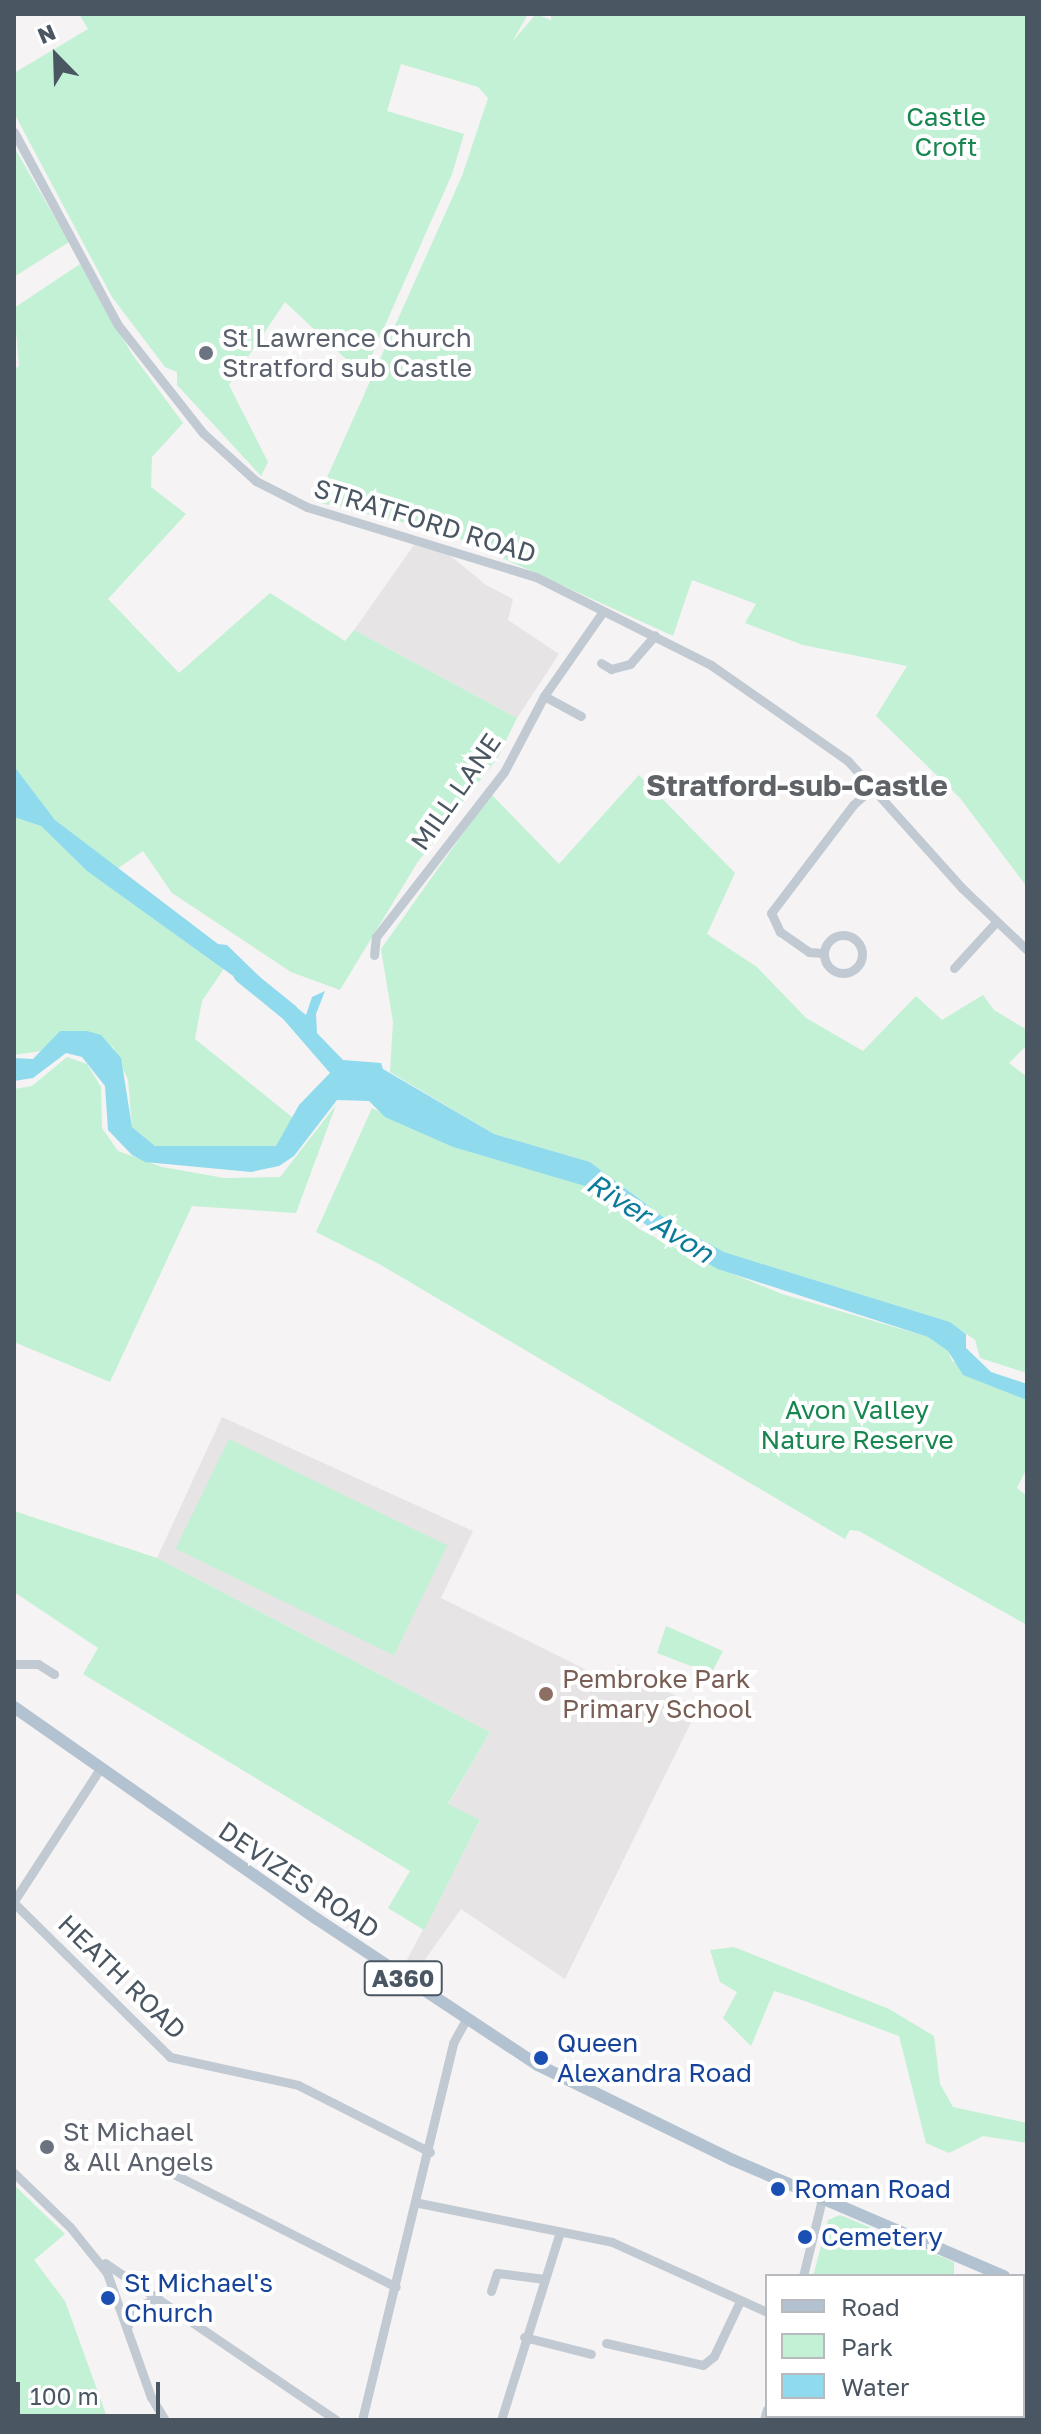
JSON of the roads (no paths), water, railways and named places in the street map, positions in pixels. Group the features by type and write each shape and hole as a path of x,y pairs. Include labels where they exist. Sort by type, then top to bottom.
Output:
{"main road":[{"name":"DEVIZES ROAD","path":"14,1707 99,1770 466,2020 585,2090 822,2199 999,2274"}],"street":[{"name":"STRATFORD ROAD","path":"14,132 118,325 203,433 252,478 307,507 536,577 602,613 655,635 783,710 874,786 996,922 1027,950"},
{"name":"MILL LANE","path":"374,955 376,937 504,772 544,696 602,613"},
{"path":"601,663 611,669 630,664 655,635"},
{"path":"544,696 581,716"},
{"path":"823,953 809,952 780,932 771,913 853,805 874,786"},
{"path":"954,968 996,922"},
{"path":"843,934 857,940 862,957 854,970 838,973 827,966 823,953 828,941 843,934"},
{"path":"14,1664 38,1664 54,1674"},
{"name":"HEATH ROAD","path":"99,1770 14,1902 170,2057 298,2085 430,2152"},
{"path":"362,2420 419,2203 453,2043 466,2020"},
{"path":"146,2160 396,2287"},
{"path":"14,2173 98,2259 336,2420"},
{"path":"803,2274 822,2199"},
{"path":"419,2203 612,2242 765,2311"},
{"path":"501,2420 524,2337 560,2232"},
{"path":"98,2259 151,2397 165,2420"},
{"path":"491,2291 497,2273 545,2279"},
{"path":"127,2328 134,2308 158,2298"},
{"path":"613,2342 703,2365 714,2356 740,2301"},
{"path":"524,2337 591,2354"}],"water":[{"path":"14,766 55,820 218,944 227,945 261,978 259,988 236,978 87,871 41,826 14,817"},
{"path":"276,991 306,1015 312,997 325,991 316,1014 317,1033 343,1060 381,1063 383,1069 494,1134 590,1162 670,1222 724,1252 950,1322 966,1334 966,1348 991,1372 1027,1384 1027,1400 963,1375 948,1351 928,1337 718,1269 671,1244 602,1191 453,1147 385,1117 369,1101 337,1100 294,1156 279,1166 251,1172 145,1162 132,1155 108,1130 105,1086 82,1057 66,1053 33,1078 14,1081 14,1058 33,1059 60,1031 87,1031 101,1035 121,1058 132,1127 155,1146 276,1146 299,1105 330,1073 284,1020 280,1005 270,999"}],"waterway":[{"name":"River Avon","path":"242,974 290,1013"}],"place":[{"name":"St Lawrence Church Stratford sub Castle","path":"206,353"},
{"name":"Pembroke Park Primary School","path":"546,1694"},
{"name":"Queen Alexandra Road","path":"541,2058"},
{"name":"St Michael & All Angels","path":"47,2147"},
{"name":"Roman Road","path":"778,2189"},
{"name":"Cemetery","path":"805,2237"},
{"name":"St Michael's Church","path":"108,2298"}],"district":[{"name":"Stratford-sub-Castle","path":"797,785"}],"park label":[{"name":"Castle Croft","path":"946,132"},
{"name":"Avon Valley Nature Reserve","path":"857,1425"}]}
